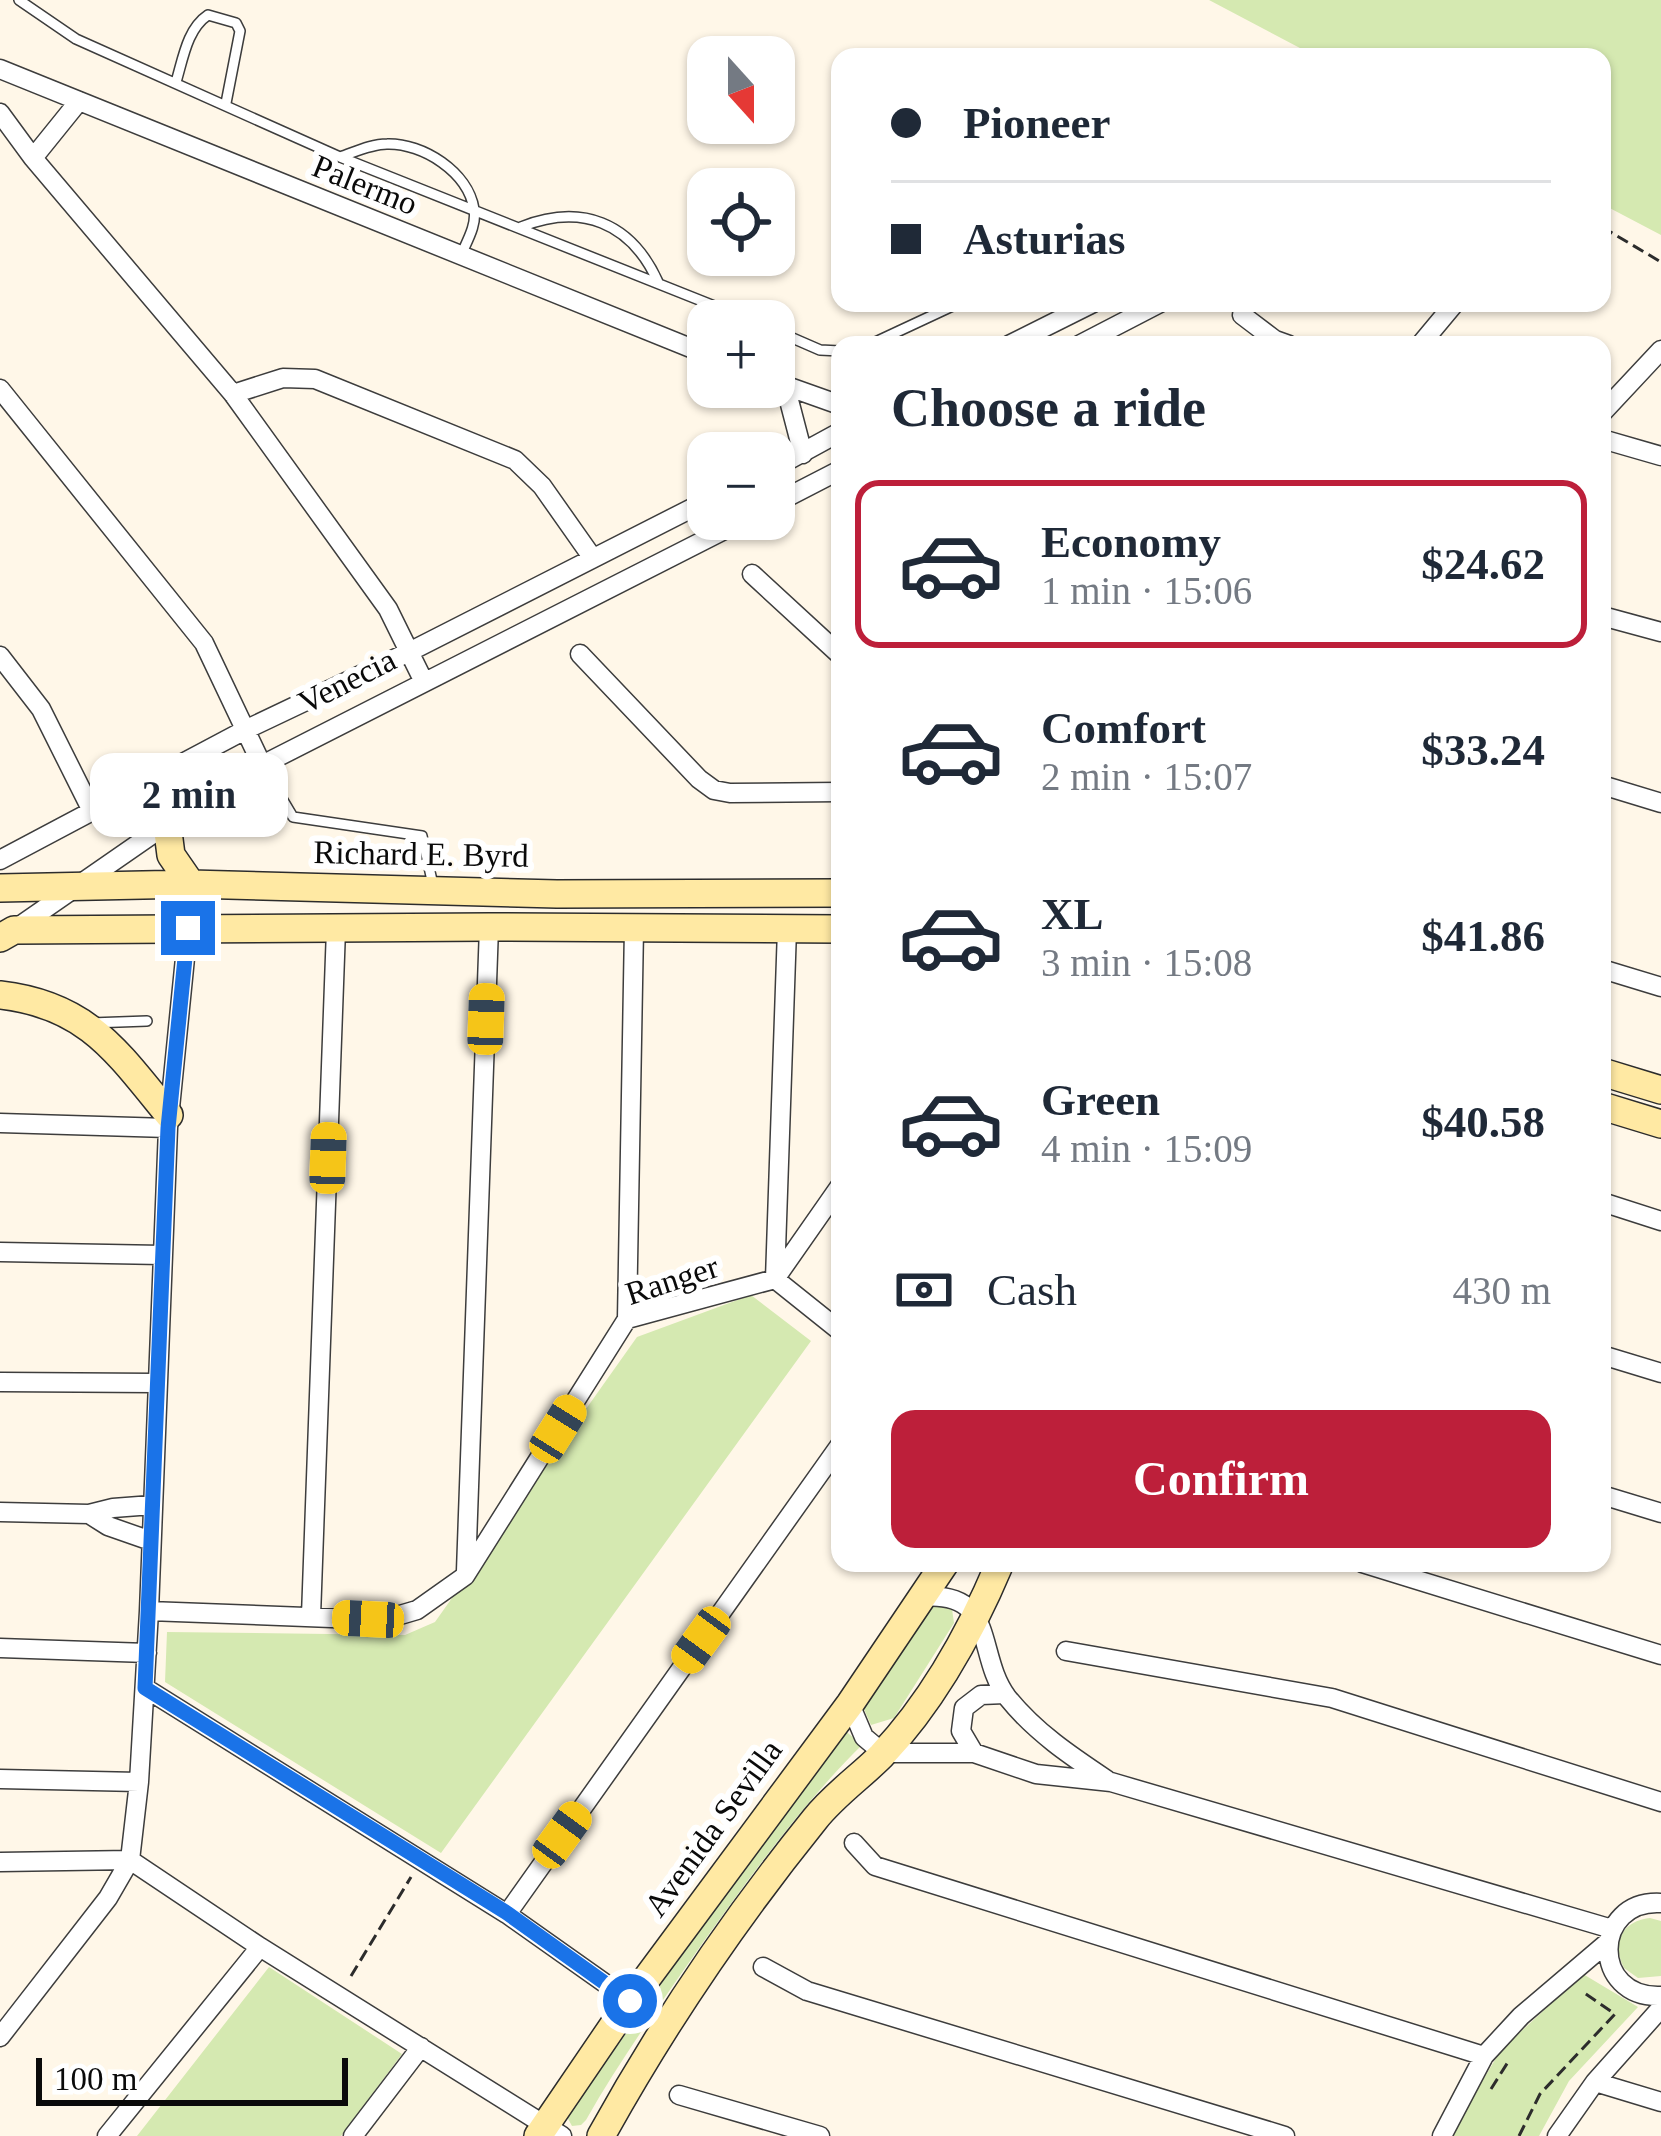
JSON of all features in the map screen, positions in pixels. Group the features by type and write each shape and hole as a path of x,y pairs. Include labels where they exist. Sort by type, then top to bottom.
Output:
{"street":[{"name":"Palermo","path":"0,69 687,347"},
{"path":"33,158 79,101"},
{"path":"0,113 232,394 388,608 424,682"},
{"path":"1027,336 1075,312"},
{"path":"1096,336 1143,312"},
{"path":"1428,336 1448,312"},
{"path":"1242,315 1270,336"},
{"path":"1611,403 1661,350"},
{"path":"232,394 283,378 315,379 514,460 542,486 592,557"},
{"path":"0,389 204,643 262,765"},
{"path":"795,389 831,402"},
{"path":"787,408 803,454"},
{"path":"795,458 831,437"},
{"path":"1611,442 1661,456"},
{"path":"795,494 831,475"},
{"name":"Venecia","path":"0,860 245,730 687,510"},
{"name":"Venecia","path":"7,934 262,765 705,540"},
{"path":"752,574 831,647"},
{"path":"1611,618 1661,632"},
{"path":"580,654 714,790 831,792"},
{"path":"0,656 41,709 91,809"},
{"path":"1611,788 1661,803"},
{"path":"167,824 171,856 191,884"},
{"name":"Richard E. Byrd","path":"0,888 191,884 831,893"},
{"path":"465,1576 489,927"},
{"path":"7,934 188,928 831,929"},
{"path":"0,2037 95,1914 130,1860 147,1653 168,1122 188,928"},
{"path":"627,1319 634,928"},
{"path":"311,1616 336,929"},
{"path":"775,1280 787,929"},
{"path":"1611,971 1661,987"},
{"path":"0,995 41,1003 86,1023 168,1122"},
{"path":"1611,1075 1661,1090"},
{"path":"1611,1109 1661,1124"},
{"path":"0,1123 168,1122"},
{"path":"775,1280 831,1199"},
{"path":"1611,1205 1661,1221"},
{"path":"0,1252 162,1255"},
{"path":"775,1280 831,1324"},
{"name":"Ranger","path":"149,1611 397,1618 417,1610 465,1576 627,1319 775,1280"},
{"path":"1611,1357 1661,1373"},
{"path":"0,1382 155,1384"},
{"path":"507,1913 831,1458"},
{"path":"1611,1498 1661,1513"},
{"path":"0,1512 88,1514 152,1505"},
{"path":"88,1514 151,1541"},
{"name":"Avenida Sevilla","path":"548,2133 630,2001 850,1704 939,1572"},
{"path":"601,2136 647,2052 773,1872 820,1812 883,1754 927,1698 978,1616 996,1572"},
{"path":"1392,1572 1661,1654"},
{"path":"921,1597 952,1598 978,1616 1005,1694 1057,1747 1112,1783"},
{"path":"0,1648 147,1653"},
{"path":"1066,1652 1332,1698 1661,1802"},
{"path":"145,1688 507,1913 630,2001"},
{"path":"974,1753 961,1731 964,1708 981,1695 1005,1694"},
{"path":"850,1704 860,1730 883,1754 974,1753 1036,1774 1112,1783 1610,1935"},
{"path":"0,1779 139,1782"},
{"path":"854,1843 875,1866 1484,2056"},
{"path":"0,1862 130,1860 548,2133"},
{"path":"1442,2136 1484,2056 1610,1935 1628,1910 1658,1897"},
{"path":"1610,1935 1610,1964 1622,1983 1641,1995 1661,1996"},
{"path":"107,2136 260,1947"},
{"path":"763,1967 807,1991 1285,2136"},
{"path":"1557,2136 1595,2082 1661,2008"},
{"path":"353,2136 421,2047"},
{"path":"1595,2082 1661,2102"},
{"path":"680,2095 820,2136"}],"lane":[{"path":"20,0 76,39 340,157 701,300"},
{"path":"176,82 200,19 208,15 236,23 241,31 226,104"},
{"path":"340,157 391,143 411,148 457,173 474,209 473,226 460,256"},
{"path":"521,227 549,216 592,219 637,244 658,282"},
{"path":"888,336 940,312"},
{"path":"795,340 831,351"},
{"path":"262,765 293,818 422,836 434,891"},
{"path":"86,1023 147,1021"}],"path":[{"path":"1611,231 1661,262"},
{"path":"339,1996 422,1860"},
{"path":"1520,2136 1540,2094 1615,2014 1580,1989"},
{"path":"1484,2099 1513,2054"}],"green space":[{"path":"1209,0 1661,0 1661,235 1611,209 1611,48 1300,48"},
{"path":"751,1295 811,1341 441,1853 165,1682 167,1632 405,1635 435,1622 637,1337"},
{"path":"939,1602 952,1609 954,1623 894,1718 871,1725 866,1702 898,1658 922,1611"},
{"path":"842,1728 862,1745 760,1865 643,2029 586,2120 572,2126 567,2117"},
{"path":"1650,1918 1661,1921 1661,1976 1638,1978 1624,1968 1619,1942 1632,1924"},
{"path":"269,1967 402,2054 341,2136 137,2136"},
{"path":"1583,1974 1638,2007 1569,2081 1539,2136 1449,2136 1501,2050"}],"route":[{"path":"188,928 168,1128 145,1688 507,1913 630,2001"}]}
